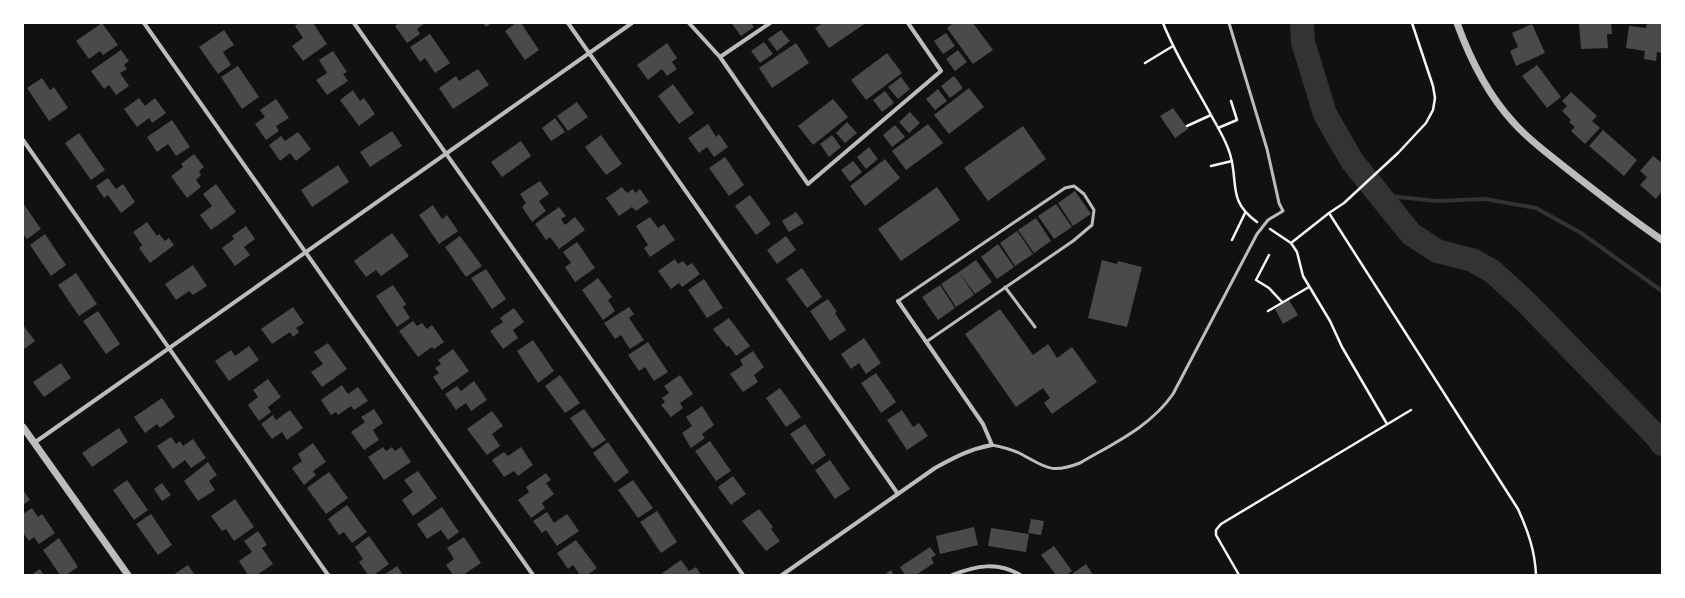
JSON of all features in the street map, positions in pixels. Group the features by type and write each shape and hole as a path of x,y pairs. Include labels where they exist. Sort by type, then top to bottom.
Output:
{"street":[{"path":"144,23 533,575"},
{"path":"354,23 743,575"},
{"path":"568,23 898,494"},
{"path":"34,443 632,23"},
{"path":"689,23 720,57 808,184 941,71 908,23"},
{"path":"720,57 770,23"},
{"path":"1457,23 1473,61 1488,87 1514,123 1528,137 1602,198 1662,240"},
{"path":"23,140 328,575"},
{"path":"782,575 936,468 960,454 976,448 992,445 983,424 898,301"},
{"path":"23,427 128,575"},
{"path":"952,575 970,568 984,566 1004,568 1020,575"}],"lane":[{"path":"992,445 1019,453 1039,466 1050,468 1068,468 1080,463 1148,422 1166,404 1177,387 1257,234 1268,220 1283,211 1279,203 1266,149 1229,23"},
{"path":"898,301 1065,188 1074,186 1084,194 1094,210 1092,225 1073,241 926,342"},
{"path":"1006,287 1035,327"}],"path":[{"path":"1163,23 1173,46 1230,153 1237,199 1245,213 1232,240"},
{"path":"1387,424 1342,347 1330,321 1303,276 1297,252 1291,243 1344,203 1398,153 1426,123 1433,110 1435,98 1412,23"},
{"path":"1145,63 1173,46"},
{"path":"1218,128 1237,120 1231,101"},
{"path":"1187,126 1211,115"},
{"path":"1211,166 1232,161"},
{"path":"1329,213 1518,509 1529,535 1535,558 1536,575"},
{"path":"1269,255 1256,280 1270,288 1282,302"},
{"path":"1268,311 1309,287"},
{"path":"1240,575 1216,535 1216,530 1221,524 1411,410"}],"building":[{"path":"102,23 118,45 103,55 100,51 89,59 76,41"},
{"path":"299,23 313,23 327,44 303,61 292,46 303,38 295,26"},
{"path":"399,23 425,23 417,29 420,34 407,43 395,26"},
{"path":"483,23 492,23 486,27"},
{"path":"516,23 521,23 539,50 525,60 505,31"},
{"path":"751,23 754,27 741,36 732,24"},
{"path":"823,23 866,23 829,48 815,28"},
{"path":"953,23 973,23 993,50 973,64 947,28"},
{"path":"1579,23 1611,23 1612,34 1607,34 1608,48 1581,49"},
{"path":"1647,23 1662,23 1662,53 1657,52 1656,61 1644,59 1645,51 1626,48 1629,26 1646,28"},
{"path":"1532,24 1545,53 1516,66 1510,51 1518,47 1512,33"},
{"path":"224,30 234,45 223,52 231,65 218,74 199,47"},
{"path":"781,30 790,41 777,51 768,39"},
{"path":"946,33 955,46 943,54 934,41"},
{"path":"430,34 450,63 435,73 425,58 420,62 410,47"},
{"path":"764,42 773,54 760,63 751,51"},
{"path":"667,43 677,58 672,62 677,69 667,76 662,69 648,80 637,65"},
{"path":"796,43 809,63 772,88 759,68"},
{"path":"121,50 129,61 124,65 127,69 120,73 129,86 116,95 109,85 104,89 91,71"},
{"path":"958,50 967,62 955,71 946,59"},
{"path":"333,51 347,72 343,74 348,81 327,95 316,80 327,73 319,60"},
{"path":"887,53 902,73 866,100 851,80"},
{"path":"1537,65 1561,97 1547,108 1522,76"},
{"path":"238,66 259,97 242,109 221,77"},
{"path":"478,69 489,85 453,109 439,88 456,76 459,81"},
{"path":"954,76 963,88 950,98 941,86"},
{"path":"901,77 910,89 898,99 888,87"},
{"path":"42,78 50,90 54,87 68,108 49,121 27,88"},
{"path":"673,84 694,113 679,124 658,96"},
{"path":"969,88 984,107 949,134 934,115"},
{"path":"938,89 947,101 935,110 926,99"},
{"path":"353,90 360,101 364,98 375,114 359,126 340,100"},
{"path":"885,91 894,103 882,112 873,100"},
{"path":"1571,92 1597,116 1592,121 1600,128 1585,144 1571,131 1575,127 1569,122 1571,120 1562,111 1567,106 1562,101"},
{"path":"139,98 145,106 155,98 166,113 152,123 149,118 137,127 124,109"},
{"path":"276,99 289,118 276,126 279,131 266,140 255,124 265,117 260,110"},
{"path":"833,99 848,117 813,145 798,126"},
{"path":"577,102 588,117 568,131 557,116"},
{"path":"1173,108 1188,129 1175,138 1160,116"},
{"path":"910,112 920,123 909,133 899,122"},
{"path":"555,118 565,132 551,141 542,128"},
{"path":"172,120 190,147 176,156 168,144 157,152 147,137"},
{"path":"847,122 857,133 845,143 836,133"},
{"path":"708,124 716,137 719,134 728,147 714,157 707,147 699,153 688,138"},
{"path":"928,124 943,143 906,170 892,151"},
{"path":"895,125 905,137 892,147 883,135"},
{"path":"1023,126 1046,159 988,201 964,168"},
{"path":"1603,130 1637,160 1624,176 1589,146"},
{"path":"392,131 402,146 370,167 360,152"},
{"path":"298,132 311,149 296,161 290,153 280,161 269,145 281,136 285,141"},
{"path":"79,133 105,170 91,180 65,143"},
{"path":"601,135 622,164 606,175 585,147"},
{"path":"832,135 841,147 829,157 820,144"},
{"path":"521,141 531,156 502,177 491,162"},
{"path":"869,147 878,159 866,169 857,157"},
{"path":"194,154 204,167 199,171 201,175 196,180 201,187 187,198 171,176 183,167 181,164"},
{"path":"1653,156 1662,163 1662,191 1656,199 1640,185 1647,177 1640,171"},
{"path":"725,157 744,185 729,196 709,168"},
{"path":"885,159 900,178 865,206 850,186"},
{"path":"853,161 862,172 850,182 841,170"},
{"path":"338,165 349,182 312,207 301,190"},
{"path":"108,178 116,189 123,184 135,202 121,213 108,195 104,198 96,186"},
{"path":"540,181 549,194 539,201 546,211 532,222 522,207 526,203 520,194"},
{"path":"216,184 236,212 211,230 200,215 212,206 203,194"},
{"path":"622,187 627,193 633,189 635,193 640,189 649,202 636,211 632,207 619,216 606,198"},
{"path":"937,187 960,220 901,261 878,229"},
{"path":"1075,191 1091,214 1073,226 1058,203"},
{"path":"750,195 771,224 756,235 735,206"},
{"path":"23,203 41,229 27,239 23,234"},
{"path":"1056,204 1072,227 1054,239 1038,216"},
{"path":"433,205 442,219 447,215 458,231 439,244 419,215"},
{"path":"559,207 566,216 561,219 565,225 575,217 585,230 559,249 550,237 546,240 535,224"},
{"path":"796,212 804,223 789,232 782,221"},
{"path":"650,217 658,228 664,224 675,240 650,257 644,248 648,245 636,226"},
{"path":"1036,218 1051,241 1034,253 1018,230"},
{"path":"147,222 157,236 159,234 165,241 169,238 174,245 150,263 139,248 142,245 133,232"},
{"path":"246,226 255,239 244,247 250,255 235,266 222,248 234,239 232,236"},
{"path":"1017,231 1033,254 1015,266 1000,243"},
{"path":"392,233 409,256 381,276 376,270 366,277 354,261"},
{"path":"45,234 66,265 51,276 30,245"},
{"path":"460,236 482,266 466,277 445,247"},
{"path":"786,236 796,250 777,264 767,250"},
{"path":"577,242 595,268 575,282 565,267 571,263 563,252"},
{"path":"998,244 1014,267 997,279 981,257"},
{"path":"675,259 678,264 683,261 687,266 692,263 700,274 682,287 679,283 671,289 658,271"},
{"path":"976,260 992,282 975,294 959,272"},
{"path":"1102,260 1117,264 1118,261 1142,267 1127,327 1088,318"},
{"path":"193,265 207,286 193,295 189,291 176,300 165,284"},
{"path":"802,268 822,297 807,308 786,279"},
{"path":"486,269 506,299 492,309 471,278"},
{"path":"959,272 974,295 956,307 941,284"},
{"path":"76,273 97,304 79,316 58,285"},
{"path":"598,278 612,297 608,300 615,311 603,320 582,290"},
{"path":"704,279 723,308 707,318 688,290"},
{"path":"393,285 406,304 403,307 410,318 397,327 376,296"},
{"path":"940,285 955,308 938,320 922,297"},
{"path":"828,299 837,312 835,313 846,330 830,341 810,311"},
{"path":"1289,300 1298,315 1283,324 1275,309"},
{"path":"293,307 304,323 296,328 299,332 293,337 290,332 272,344 261,329"},
{"path":"629,307 634,314 629,318 644,340 630,349 621,335 615,339 604,323"},
{"path":"514,308 524,322 513,330 518,338 503,349 490,331 503,322 500,318"},
{"path":"1000,309 1033,355 1048,344 1057,358 1072,347 1097,382 1052,414 1044,403 1050,398 1043,388 1016,407 965,334"},
{"path":"98,311 120,344 106,354 83,321"},
{"path":"729,318 750,346 736,356 713,329"},
{"path":"413,321 417,326 422,323 427,329 432,325 444,342 434,349 432,347 418,357 399,331"},
{"path":"23,325 35,341 23,350"},
{"path":"864,338 881,363 866,374 859,363 851,369 841,354"},
{"path":"533,340 554,371 538,383 517,351"},
{"path":"648,342 668,372 654,381 645,367 639,371 628,355"},
{"path":"328,343 347,369 322,387 311,372 323,364 314,352"},
{"path":"249,346 259,360 229,381 215,361 231,350 235,356"},
{"path":"453,349 469,371 442,390 433,377 439,373 435,368 441,364 438,360"},
{"path":"753,351 764,367 754,375 758,382 743,392 730,374 743,365 740,360"},
{"path":"61,363 71,378 44,397 33,382"},
{"path":"876,373 896,402 881,413 861,383"},
{"path":"560,375 580,403 565,413 545,386"},
{"path":"680,375 693,394 680,403 683,408 671,417 661,405 665,402 662,398 669,393 664,386"},
{"path":"268,379 281,397 268,407 271,412 259,421 248,405 258,397 253,390"},
{"path":"474,381 487,400 471,411 466,403 456,410 445,394 457,386 461,391"},
{"path":"342,385 348,394 358,387 368,401 354,410 351,406 338,415 336,412 331,415 321,400"},
{"path":"780,388 801,417 786,427 766,398"},
{"path":"162,398 175,417 160,428 157,424 145,433 134,417"},
{"path":"702,406 714,425 702,434 705,438 691,448 682,433 692,426 686,417"},
{"path":"374,409 383,423 373,430 379,440 364,450 351,432 365,422 361,417"},
{"path":"584,409 606,440 592,449 570,418"},
{"path":"290,410 303,428 287,440 282,432 272,439 261,424 273,415 276,420"},
{"path":"902,410 913,427 919,423 928,436 907,450 887,420"},
{"path":"492,411 503,426 492,434 500,446 487,455 467,429"},
{"path":"805,424 826,455 812,465 790,434"},
{"path":"119,428 128,442 92,467 82,453"},
{"path":"171,437 176,444 180,441 183,446 193,439 206,458 191,468 185,460 173,469 157,446"},
{"path":"710,441 731,471 716,481 695,451"},
{"path":"608,442 629,472 615,483 593,453"},
{"path":"313,443 326,462 313,471 316,475 304,485 292,468 302,461 298,454"},
{"path":"383,447 386,451 392,447 395,451 401,447 411,462 384,480 368,457"},
{"path":"521,447 533,465 518,476 514,471 504,477 492,460 504,452 508,456"},
{"path":"830,460 850,489 835,499 815,470"},
{"path":"208,462 217,475 209,481 215,490 198,501 184,481"},
{"path":"418,471 437,498 413,516 402,500 413,492 404,480"},
{"path":"329,472 348,498 326,514 307,488"},
{"path":"546,473 551,480 546,483 554,494 542,503 545,508 531,518 518,500 529,492 526,487"},
{"path":"733,476 746,494 731,505 718,487"},
{"path":"127,480 148,510 134,520 113,490"},
{"path":"633,480 653,508 638,518 618,490"},
{"path":"162,483 171,495 162,501 154,489"},
{"path":"23,490 30,500 23,505"},
{"path":"235,499 254,527 234,541 226,529 222,531 211,516"},
{"path":"347,505 367,532 352,543 344,532 339,535 328,519"},
{"path":"442,507 459,532 448,540 441,530 427,539 417,524"},
{"path":"32,508 38,517 42,514 55,533 39,544 34,537 29,541 23,533 23,514"},
{"path":"759,509 773,527 771,529 780,541 766,551 742,521"},
{"path":"657,511 677,542 661,553 640,522"},
{"path":"547,512 554,523 567,514 579,531 557,546 546,530 542,533 533,521"},
{"path":"151,514 172,545 158,555 136,524"},
{"path":"1031,519 1044,521 1041,535 1028,533"},
{"path":"974,527 978,545 940,554 936,536"},
{"path":"991,528 1029,534 1026,552 988,546"},
{"path":"258,531 267,545 262,548 273,564 257,575 248,575 239,561 252,552 244,541"},
{"path":"369,536 389,564 374,575 368,575 359,562 363,559 355,547"},
{"path":"464,537 481,563 463,575 453,575 446,565 454,559 447,548"},
{"path":"59,538 78,567 66,575 60,575 43,550"},
{"path":"576,540 597,568 587,575 580,575 573,565 568,569 557,553"},
{"path":"1054,546 1072,571 1066,575 1056,575 1041,555"},
{"path":"930,547 936,555 931,558 934,563 916,575 905,575 900,567"},
{"path":"681,560 689,571 696,567 701,575 661,575 661,574"},
{"path":"1086,564 1093,575 1072,574"},
{"path":"188,565 195,575 173,575"},
{"path":"397,566 403,575 384,575"},
{"path":"40,569 44,575 31,575"},
{"path":"891,570 894,575 884,575"}],"waterway":[{"path":"1302,23 1303,42 1325,114 1352,161 1411,234 1437,251 1472,260 1492,271 1527,303 1658,438 1662,444"},
{"path":"1379,195 1437,201 1485,199 1536,208 1581,233 1662,291"}]}
